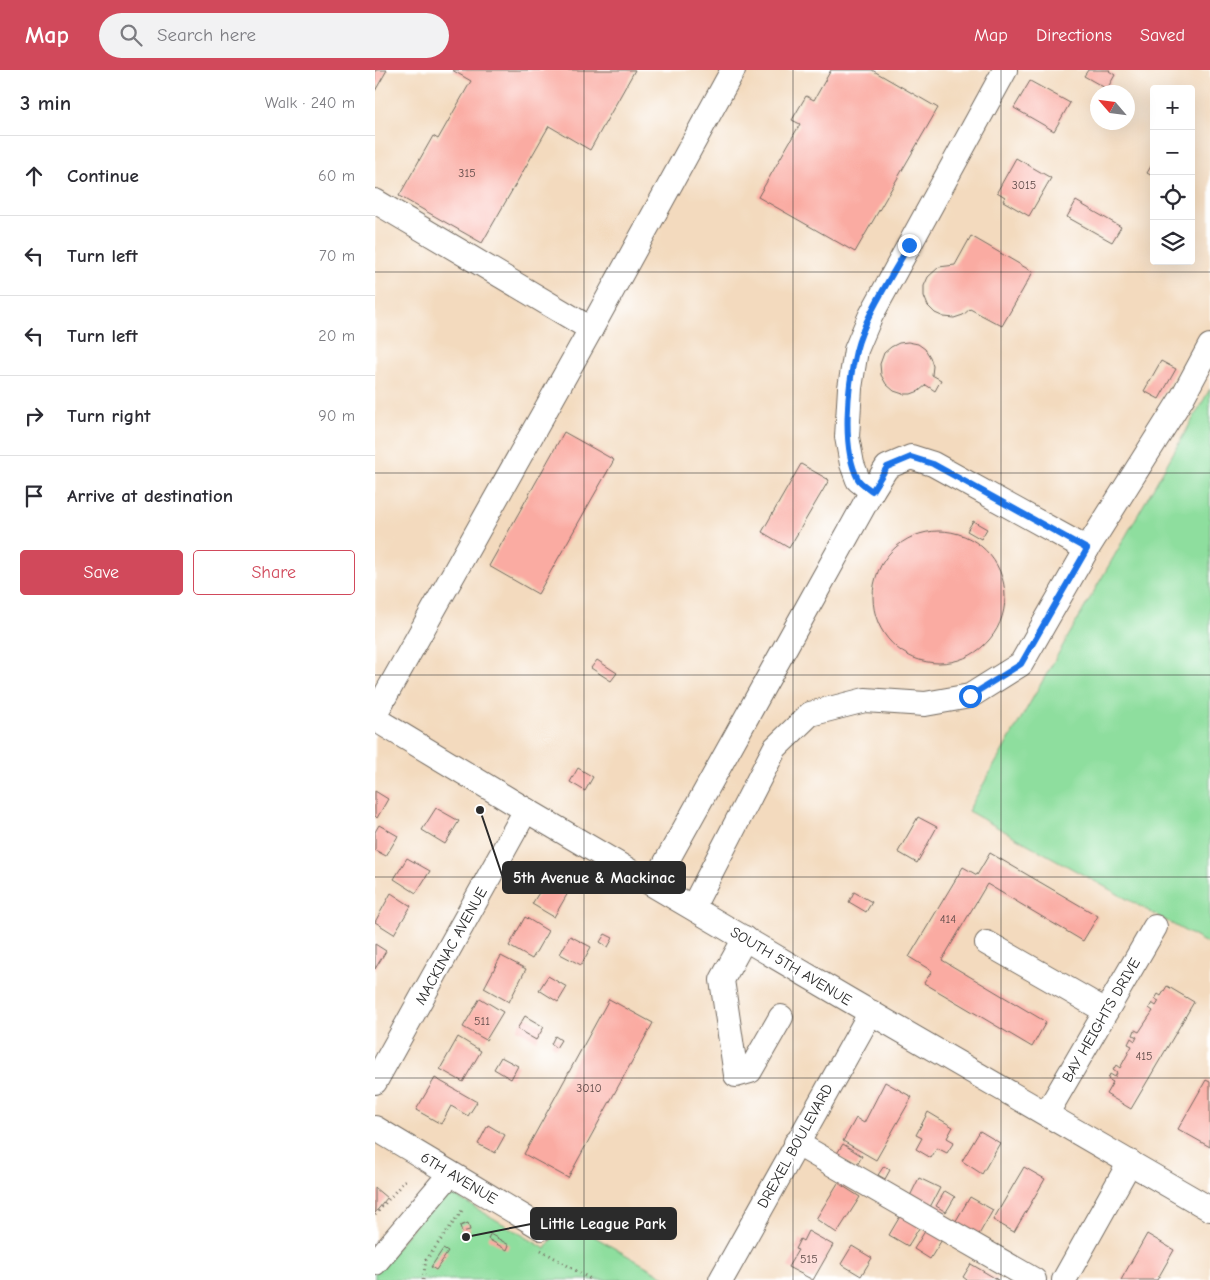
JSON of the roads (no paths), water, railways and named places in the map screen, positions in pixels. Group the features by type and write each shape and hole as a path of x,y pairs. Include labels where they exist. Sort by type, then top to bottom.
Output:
{"street":[{"path":"375,714 591,329 733,70"},
{"path":"872,491 858,480 852,464 847,437 850,388 856,350 870,317 1005,70"},
{"path":"375,201 591,329"},
{"path":"693,907 775,748 810,714 865,700 925,704 970,696 1021,664 1087,549 1136,474 1182,398 1210,346"},
{"path":"654,884 887,467 911,457 933,464 1087,549"},
{"name":"SOUTH 5TH AVENUE","path":"375,719 526,810 1210,1208"},
{"name":"MACKINAC AVENUE","path":"375,1082 526,810"},
{"name":"BAY HEIGHTS DRIVE","path":"1047,1113 1155,927"},
{"path":"745,938 722,980 736,1075 750,1071 781,1017"},
{"path":"987,943 1106,1011"},
{"name":"DREXEL BOULEVARD","path":"721,1280 871,1012"},
{"name":"6TH AVENUE","path":"375,1128 450,1174 541,1239"},
{"path":"796,1143 1034,1280"},
{"path":"1063,1280 1130,1162"},
{"path":"375,1262 450,1174"}],"place":[{"name":"5th Avenue & Mackinac","path":"480,810"},
{"name":"Little League Park","path":"466,1237"}]}
